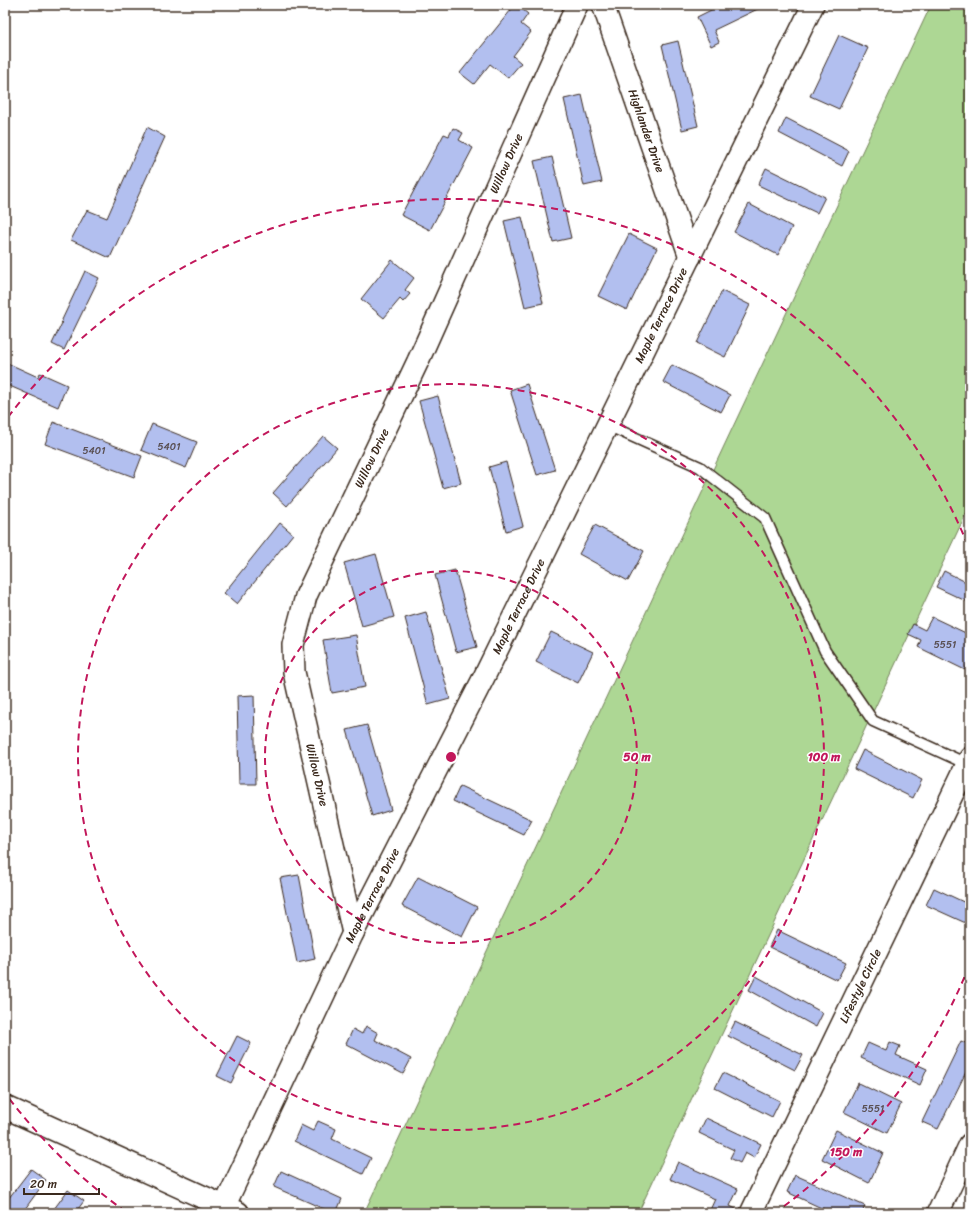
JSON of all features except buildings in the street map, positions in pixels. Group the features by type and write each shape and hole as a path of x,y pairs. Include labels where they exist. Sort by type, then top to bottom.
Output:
{"street":[{"name":"Willow Drive","path":"353,933 294,672 293,645 306,596 418,361 577,5"},
{"name":"Highlander Drive","path":"603,5 690,257"},
{"name":"Maple Terrace Drive","path":"231,1210 353,933 484,676 813,5"},
{"name":"Lifestyle Circle","path":"751,1213 969,761"},
{"path":"5,1107 231,1210"},
{"path":"938,1213 970,1144"}],"lane":[{"path":"607,425 700,467 765,518 825,651 873,721 969,761"}],"green space":[{"path":"931,5 970,5 970,505 638,1213 364,1213"}]}
